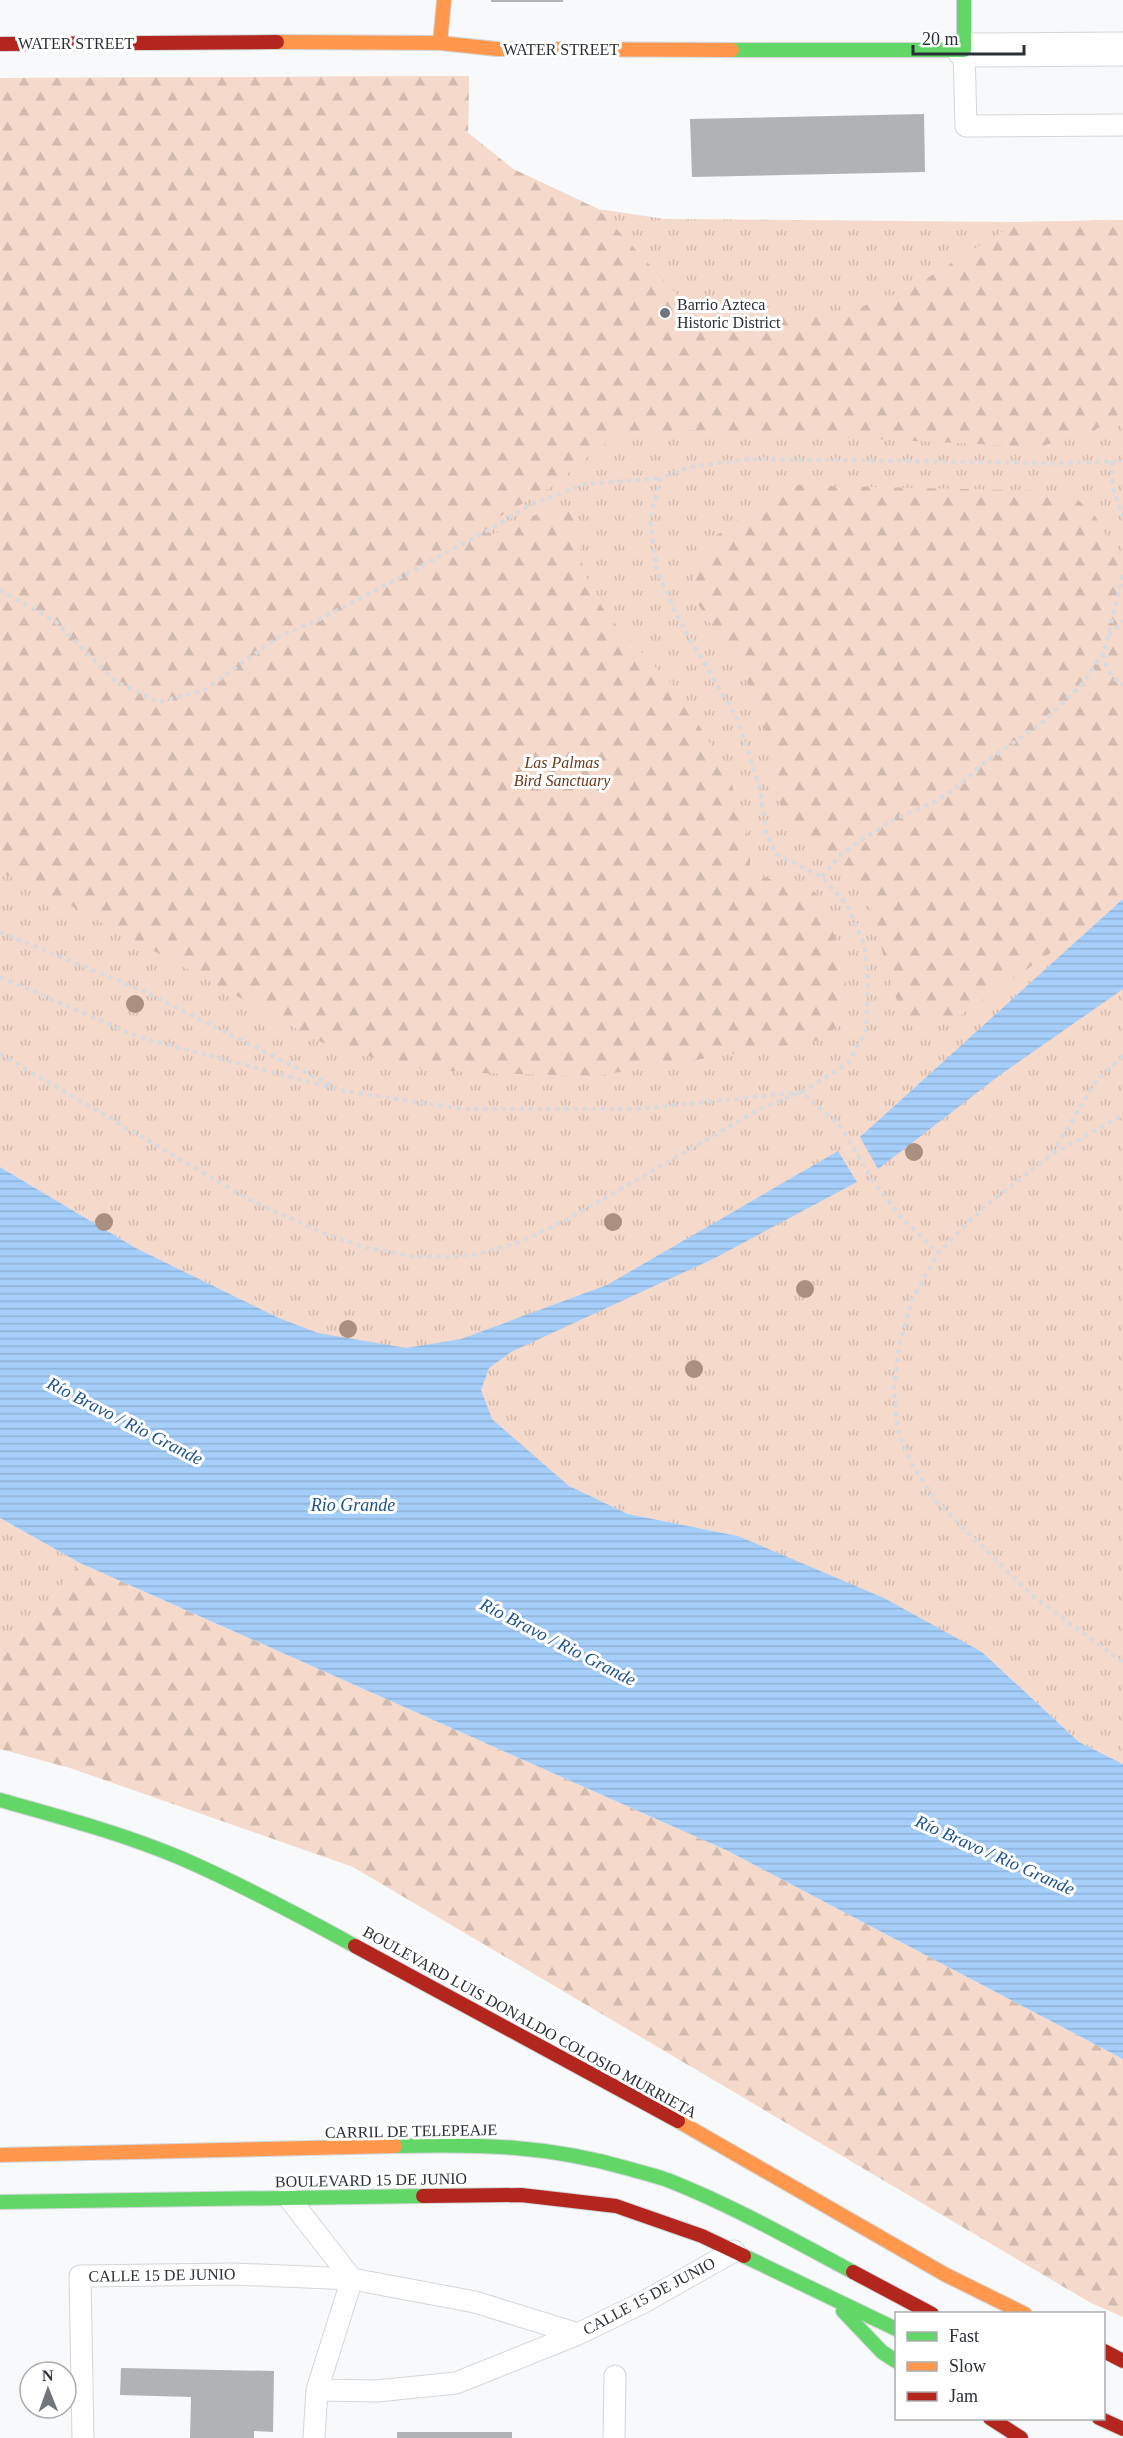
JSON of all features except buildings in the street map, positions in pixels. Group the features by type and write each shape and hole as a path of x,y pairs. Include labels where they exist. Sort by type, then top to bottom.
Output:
{"main road":[{"path":"440,43 444,0"},
{"path":"964,0 964,50"},
{"name":"WATER STREET","path":"0,44 440,43 497,49 964,50"},
{"name":"BOULEVARD LUIS DONALDO COLOSIO MURRIETA","path":"0,1800 70,1820 182,1859 293,1912 647,2105 946,2275 1023,2312"},
{"name":"CARRIL DE TELEPEAJE","path":"0,2155 256,2151 472,2144 534,2148 599,2160 668,2180 751,2218 930,2312"},
{"name":"BOULEVARD 15 DE JUNIO","path":"0,2202 521,2195 616,2206 702,2236 734,2251"},
{"path":"734,2251 895,2329"},
{"path":"833,2300 882,2352 895,2360"},
{"path":"1105,2352 1123,2361"},
{"path":"993,2420 1021,2438"}],"street":[{"name":"WATER STREET","path":"964,50 1123,49"}],"lane":[{"path":"964,50 966,126 1123,125"},
{"path":"288,2197 352,2280 317,2390 314,2438"},
{"name":"CALLE 15 DE JUNIO","path":"83,2438 80,2276 234,2274 352,2280 475,2302 578,2334 644,2302 734,2251"},
{"path":"317,2390 377,2391 456,2383 578,2334"},
{"path":"615,2376 615,2438"}],"path":[{"path":"0,590 55,621 115,681 158,702 203,691 280,636 361,598 487,531 532,504 585,484 661,478 690,467 748,459 1056,463 1123,461"},
{"path":"1112,461 1113,488 1123,516"},
{"path":"0,1054 250,1200 353,1244 412,1256 447,1257 478,1254 522,1241 570,1218 760,1109 802,1092 848,1063 866,1032 868,976 864,944 847,905 822,877 776,854 766,832 760,789 738,720 678,618 656,567 650,517 661,478"},
{"path":"1123,575 1104,652 1105,664 1111,675 1123,685"},
{"path":"1106,640 1112,630 1123,621"},
{"path":"822,877 843,852 893,820 932,803 959,786 981,765 1043,722 1082,684 1104,652"},
{"path":"0,932 141,990 344,1091"},
{"path":"0,976 139,1037 344,1091 464,1109 636,1109 802,1092 841,1127 873,1181 901,1217 938,1253"},
{"path":"1052,1154 1096,1081 1123,1056"},
{"path":"1123,1114 1052,1154 983,1208 938,1253 912,1300 899,1344 894,1388 897,1427 911,1463 936,1501 1034,1597 1123,1662"}],"green space":[{"name":"Las Palmas Bird Sanctuary","path":"469,76 468,133 513,169 598,209 665,219 1018,222 1123,220 1123,1764 1079,1742 982,1652 738,1536 628,1514 568,1486 279,1318 136,1248 0,1167 0,78"},
{"path":"469,76 468,133 513,169 598,209 686,304 757,318 843,313 906,291 1018,222 1123,220 1123,412 1092,432 1038,447 691,430 617,436 553,486 499,517 489,536 542,512 576,506 583,571 606,614 674,687 727,769 750,843 750,870 778,883 815,892 832,923 846,983 842,1024 815,1041 595,1076 477,1073 405,1067 323,1043 27,882 0,873 0,78"},
{"path":"786,485 1046,491 1077,499 1095,516 1119,558 1123,559 1123,899 1099,919 961,1015 926,1022 906,1018 894,994 869,902 856,874 827,853 799,838 782,814 765,730 746,680 694,598 694,578 710,540"},
{"path":"0,1518 80,1563 0,1661"},
{"path":"80,1563 726,1850 1123,2059 1123,2317 1091,2303 353,1867 70,1768 0,1749 0,1661"}],"water":[{"path":"1123,899 1123,989 1000,1075 878,1169 860,1137"},
{"name":"Rio Grande","path":"838,1151 857,1182 715,1258 511,1352 489,1368 481,1390 492,1419 569,1486 628,1514 738,1536 884,1598 982,1652 1079,1742 1123,1764 1123,2059 726,1850 80,1563 0,1518 0,1167 136,1248 279,1318 318,1333 406,1348 461,1339 607,1285"}],"traffic: fast":[{"path":"732,50 964,50 964,0"},
{"path":"0,1800 115,1834 183,1859 227,1879 355,1946"},
{"path":"395,2146 456,2145 513,2148 570,2155 630,2169 670,2181 717,2201 853,2272"},
{"path":"0,2202 423,2196"},
{"path":"744,2256 895,2329"},
{"path":"843,2311 882,2352 895,2360"}],"traffic: slow":[{"path":"440,43 444,0"},
{"path":"277,42 440,43 497,49 732,50"},
{"path":"678,2121 946,2275 1021,2312"},
{"path":"0,2155 395,2146"}],"traffic: jam":[{"path":"0,44 277,42"},
{"path":"355,1946 678,2121"},
{"path":"423,2196 521,2195 616,2206 702,2236 744,2256"},
{"path":"853,2272 928,2312"},
{"path":"1105,2352 1123,2361"},
{"path":"993,2420 1021,2438"},
{"path":"1103,2420 1123,2429"}],"place":[{"name":"Barrio Azteca Historic District","path":"665,313"}],"water label":[{"name":"Río Bravo / Rio Grande","path":"125,1421"},
{"name":"Río Bravo / Rio Grande","path":"558,1642"},
{"name":"Río Bravo / Rio Grande","path":"995,1855"}]}
